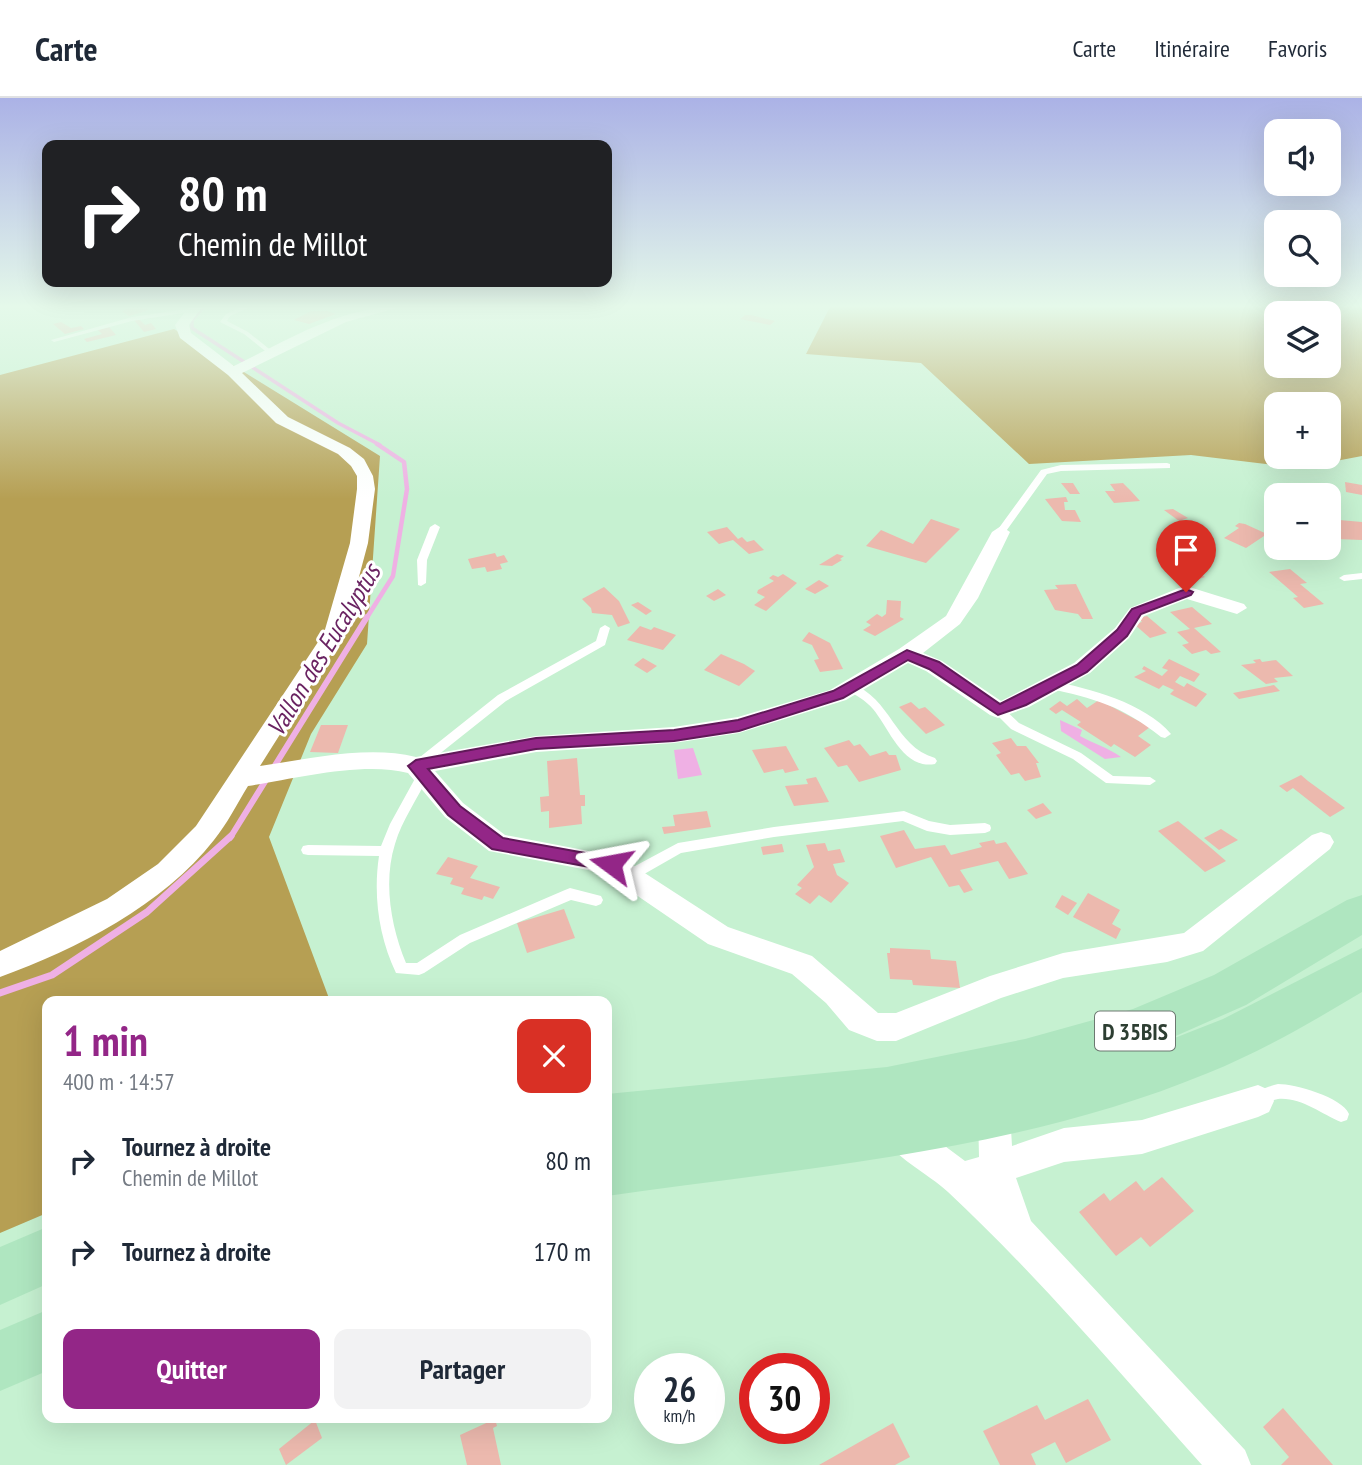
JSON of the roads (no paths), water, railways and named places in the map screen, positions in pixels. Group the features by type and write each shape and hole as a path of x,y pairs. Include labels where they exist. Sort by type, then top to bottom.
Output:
{"main road":[{"name":"D 35BIS","path":"612,1118 887,1091 1025,1062 1149,1025 1230,990 1362,914"},
{"name":"D 35BIS","path":"612,1168 893,1129 1058,1098 1164,1067 1266,1023 1362,968"},
{"path":"0,1276 42,1257"},
{"path":"0,1361 42,1342"}],"street":[{"path":"0,964 117,907 167,872 205,833 252,777 276,719 334,633 359,543 366,489 365,476 358,463 344,451 282,420 239,371"},
{"path":"420,770 536,744 674,735 739,725 789,712 850,688 907,654 953,620 968,598 1001,532"},
{"path":"907,654 934,666 998,710 1021,702 1082,668 1122,633 1137,612 1186,592 1237,608"},
{"path":"252,777 407,761 420,770 454,810 498,844 611,864 718,936 802,965 837,995 860,1020 877,1027 896,1027 1034,974 1087,960 1167,951 1193,942 1321,842"},
{"path":"961,1180 1064,1145 1142,1137 1258,1101"},
{"path":"994,1112 996,1169 1017,1232"},
{"path":"893,1129 942,1163 1017,1232 1230,1465"}],"lane":[{"path":"1001,532 1044,472 1061,468 1167,466"},
{"path":"421,583 422,559 435,527"},
{"path":"1344,578 1362,576"},
{"path":"596,900 570,894 466,939 419,969 401,970 388,938 384,893 386,851 420,770 502,698 601,643 604,628"},
{"path":"1051,685 1083,690 1116,702 1165,734"},
{"path":"850,688 871,700 901,742 918,759 931,761"},
{"path":"998,710 1016,726 1077,756 1110,780 1150,781"},
{"path":"627,877 678,848 774,832 904,816 938,828 985,828"},
{"path":"308,850 386,851"},
{"path":"1258,1101 1263,1096 1302,1093 1341,1114"}],"waterway":[{"name":"Vallon des Eucalyptus","path":"258,371 338,423 380,445"},
{"name":"Vallon des Eucalyptus","path":"366,619 393,576 407,489 404,462 377,444"},
{"name":"Vallon des Eucalyptus","path":"230,838 367,617"},
{"name":"Vallon des Eucalyptus","path":"0,993 52,975 147,912 231,836"}]}
